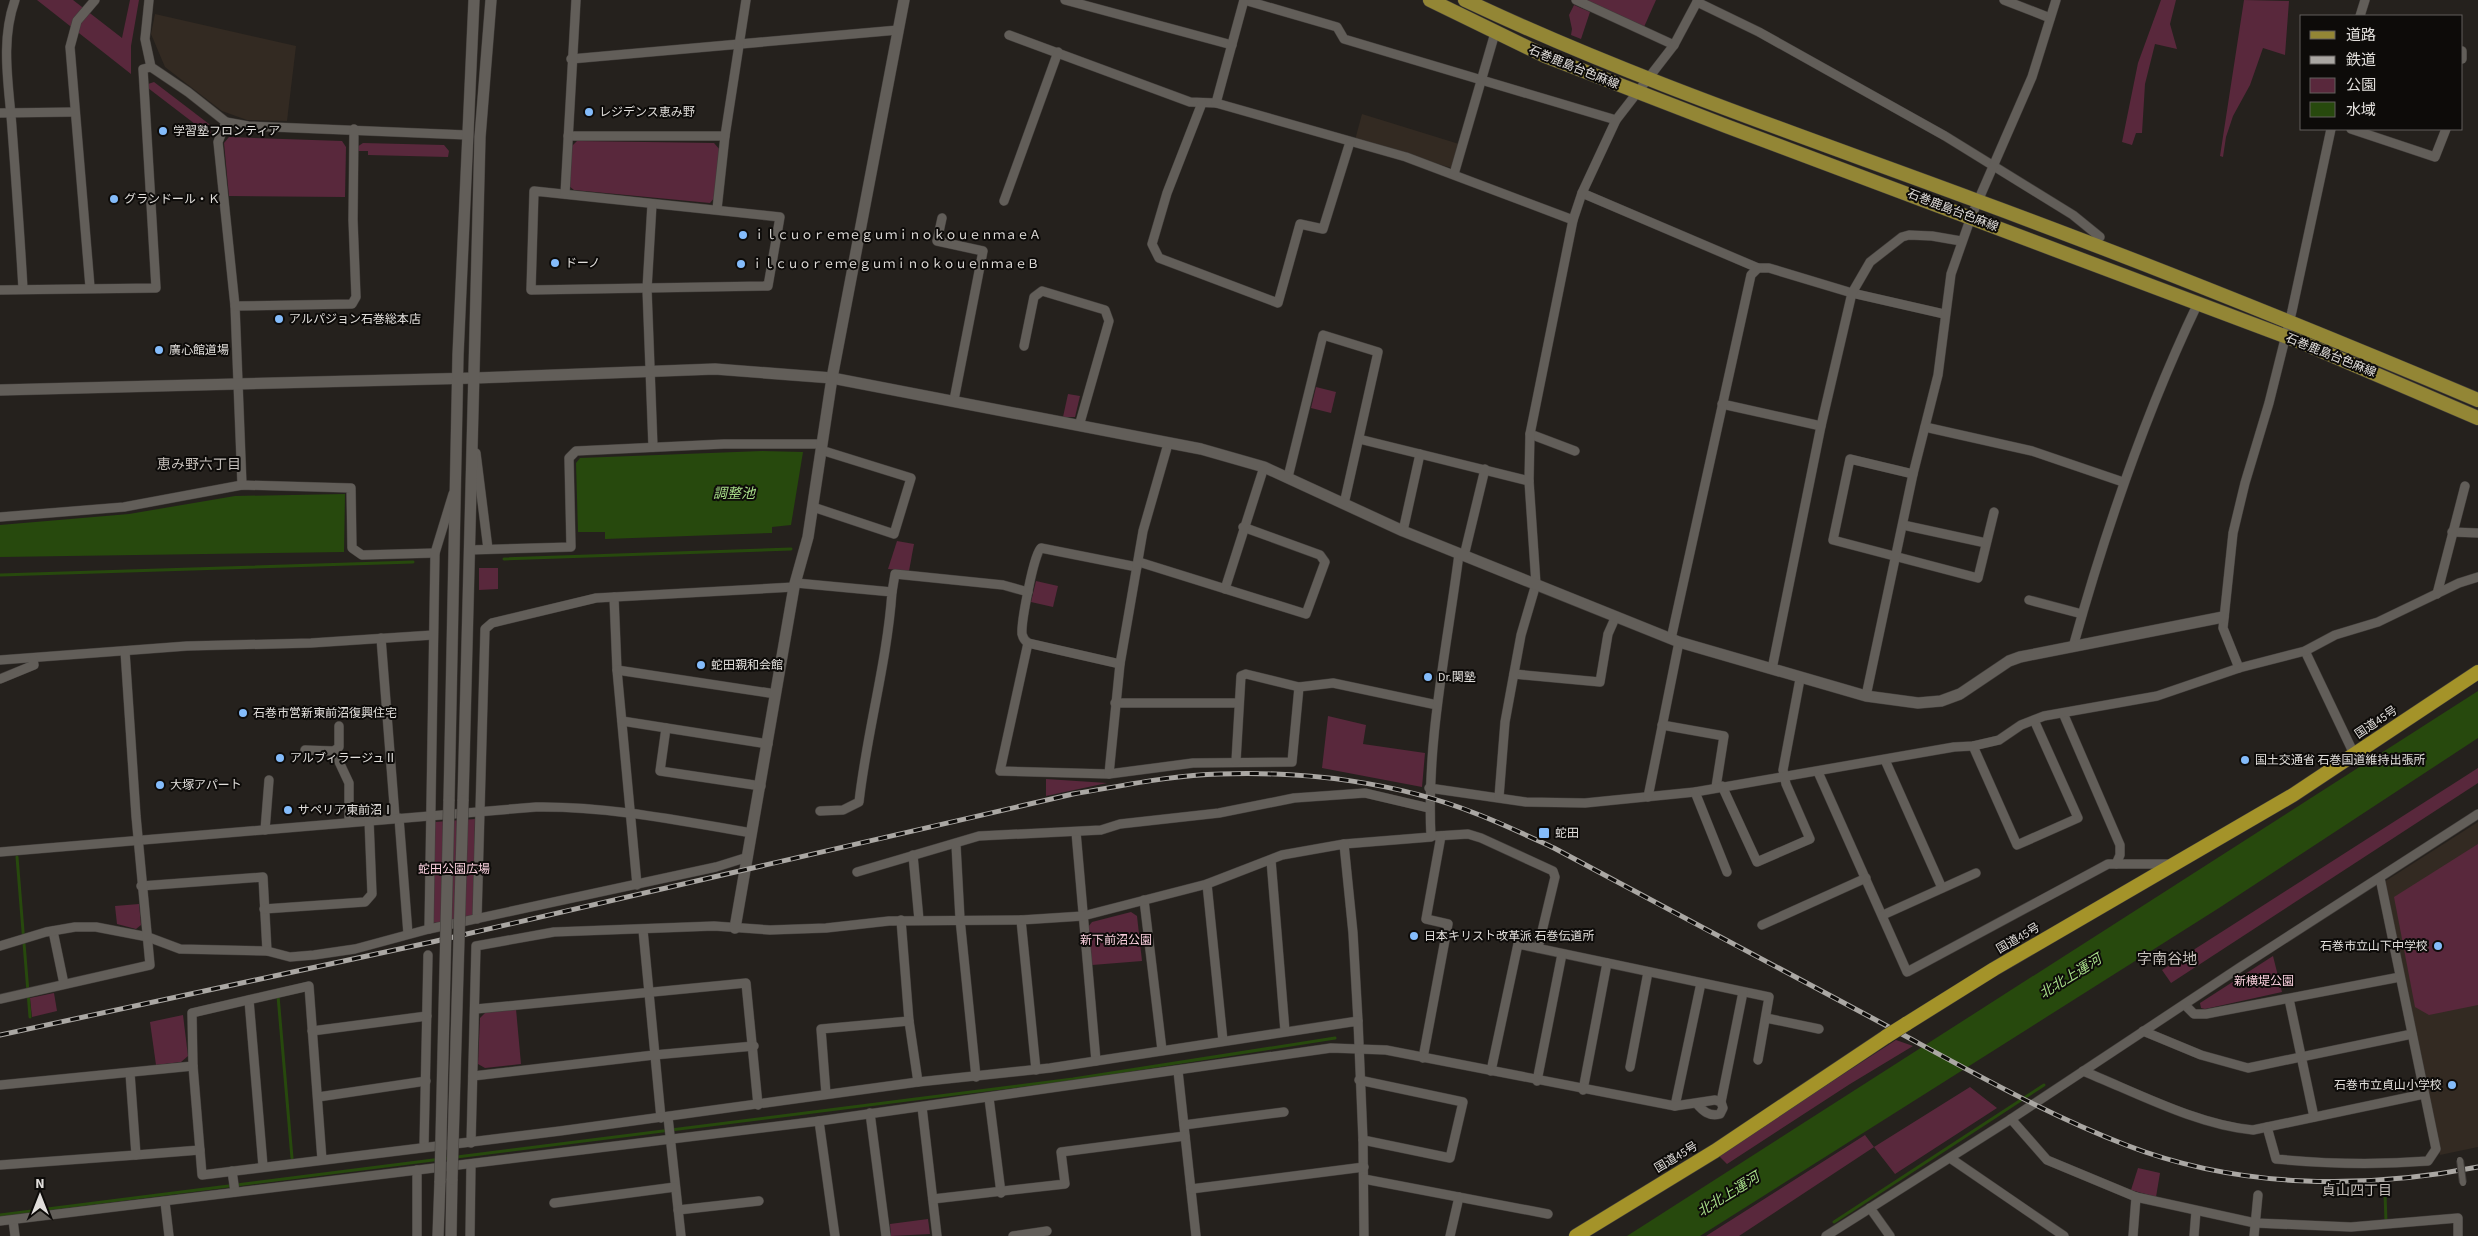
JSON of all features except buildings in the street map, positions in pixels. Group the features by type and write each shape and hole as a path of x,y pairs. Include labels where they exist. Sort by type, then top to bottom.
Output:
{"highway":[{"name":"国道45号","path":"1576,1236 1715,1151 1887,1036 1994,969 2293,795 2478,672"}],"main road":[{"name":"石巻鹿島台色麻線","path":"1430,0 1495,33 1637,92 2286,336 2478,418"},
{"name":"石巻鹿島台色麻線","path":"1465,0 1522,27 1647,79 1978,201 2289,322 2478,400"}],"street":[{"path":"15,0 4,40 4,61 11,112 24,289"},
{"path":"90,287 75,112 71,40 77,21 94,0"},
{"path":"149,0 145,39 151,67 188,92 226,122 248,126 467,134"},
{"path":"438,1236 450,801 454,490 467,134 474,0"},
{"path":"451,1236 469,550 474,436 480,137 491,0"},
{"path":"565,194 571,59 576,0"},
{"path":"718,209 725,136 746,0"},
{"path":"735,928 795,585 813,507 832,378 904,0"},
{"path":"1065,0 1083,2 1232,45"},
{"path":"1216,103 1244,0 1337,27 1344,40 1616,120"},
{"path":"1576,0 1674,46"},
{"path":"2004,0 2050,18"},
{"path":"1866,696 1914,474 1938,376 1950,274 1961,241 2032,77 2056,0"},
{"path":"2360,15 2365,0"},
{"path":"1498,798 1506,722 1514,674 1521,635 1536,584 1529,481 1530,434 1573,220 1582,193 1616,120 1674,46 1698,1 1759,32 1995,165 2073,215 2100,237"},
{"path":"571,59 898,30"},
{"path":"1454,174 1495,33"},
{"path":"1009,35 1170,95 1202,103 1216,103 1406,157 1573,220"},
{"path":"1004,201 1058,52"},
{"path":"0,290 90,287 156,288 143,69 151,67"},
{"path":"1202,103 1167,193 1152,244 1159,258 1278,302 1300,224 1323,229 1350,142"},
{"path":"0,113 75,112"},
{"path":"226,122 218,142 235,306 242,486"},
{"path":"235,306 352,304 356,297 353,220 354,129"},
{"path":"2239,668 2225,634 2223,617 2238,510 2286,336 2331,130"},
{"path":"2354,130 2436,157 2446,130"},
{"path":"568,136 725,136"},
{"path":"534,191 565,194 780,217 768,286 531,290 534,191"},
{"path":"1582,193 1758,268 1770,268 1852,293 1944,314"},
{"path":"652,204 647,289 653,447"},
{"path":"942,218 937,240 984,251 954,400"},
{"path":"1772,669 1821,426 1852,293 1870,262 1902,237 1909,235 1932,236 1961,241"},
{"path":"1648,796 1662,725 1675,641 1722,404 1751,275 1758,268"},
{"path":"1024,346 1034,297 1042,291 1105,310 1109,321 1079,426"},
{"path":"2074,647 2082,614 2123,482 2165,372 2198,304"},
{"path":"1288,476 1323,335 1378,352 1344,504"},
{"path":"0,390 458,379 716,369 832,378 1201,449 1264,467 1288,476 1403,531 1675,641 1800,679 1866,696 1918,704 1941,701 1960,694 2020,657 2223,617"},
{"path":"1722,404 1821,426"},
{"path":"1925,427 2032,451 2123,482"},
{"path":"1530,434 1575,451"},
{"path":"474,436 488,549"},
{"path":"1359,439 1529,481"},
{"path":"1110,774 1120,664 1143,531 1168,444"},
{"path":"469,550 570,547 569,458 576,451 653,447 822,447 912,478 894,534 813,507"},
{"path":"1403,531 1420,454"},
{"path":"1914,474 1850,459 1833,540 1978,578 1994,512"},
{"path":"1225,589 1264,467"},
{"path":"1431,837 1429,788 1437,705 1461,555 1485,469"},
{"path":"0,517 124,507 242,486 352,488 352,548 362,555 435,553"},
{"path":"2438,594 2465,486"},
{"path":"429,929 435,553 454,490"},
{"path":"1903,525 1986,543"},
{"path":"1120,664 1028,644 1024,640 1022,632 1036,553 1041,548 1138,565 1306,614 1324,562 1320,555 1244,528"},
{"path":"2452,532 2478,533"},
{"path":"820,812 843,810 859,802 872,712 882,678 895,574 1003,586 1028,592"},
{"path":"1429,788 1550,804 1585,803 1695,792 1719,786 1783,778 1954,747 1974,746 1999,740 2034,720 2157,696 2239,668 2305,651 2335,635 2378,622 2459,583 2478,577"},
{"path":"477,919 485,629 492,623 596,598 795,585 892,592"},
{"path":"614,597 617,670 637,885"},
{"path":"2029,600 2082,614"},
{"path":"1514,674 1600,682 1608,634 1616,616"},
{"path":"0,660 125,651 433,635"},
{"path":"381,638 408,934"},
{"path":"1028,644 1000,771 1110,774 1193,763 1236,761 1292,762 1299,687"},
{"path":"0,999 150,966 141,886 140,840 136,816 125,651"},
{"path":"2305,651 2354,754"},
{"path":"0,679 34,665 33,659"},
{"path":"617,670 776,694"},
{"path":"1236,761 1241,676 1246,674 1299,687 1333,683 1437,705"},
{"path":"1662,725 1724,736 1719,786 1757,862 1810,839 1783,778 1800,679"},
{"path":"1115,703 1238,704"},
{"path":"2063,713 2120,845 2120,854 2116,864"},
{"path":"1974,746 2017,844 2035,837 2078,818 2034,720"},
{"path":"622,721 768,744"},
{"path":"334,752 339,746 339,726"},
{"path":"666,728 660,771 761,786"},
{"path":"305,750 334,752"},
{"path":"334,752 349,783 349,822"},
{"path":"1885,760 1942,888"},
{"path":"1818,772 1908,972 2108,864 2163,862 2176,864"},
{"path":"265,830 269,780"},
{"path":"1695,792 1726,872"},
{"path":"856,872 979,836 1100,830 1120,824 1219,813 1294,798 1364,793 1429,808"},
{"path":"0,852 479,811 574,806 752,833"},
{"path":"1826,1236 2011,1119 2239,968 2478,814"},
{"path":"264,909 365,902 372,894 369,820"},
{"path":"1076,832 1096,1061"},
{"path":"471,1143 476,1009 476,946 554,932 714,926 770,930 826,928 901,920 1021,920 1083,916 1207,884 1282,855 1344,844 1468,834 1481,838 1553,871 1555,877 1538,948"},
{"path":"1423,1058 1448,924 1426,920 1441,836"},
{"path":"956,844 960,920 976,1077"},
{"path":"1344,844 1353,933 1358,1021 1364,1167 1364,1236"},
{"path":"913,855 919,920"},
{"path":"0,946 30,935 75,927 96,927 148,937 180,949 267,951 290,956 314,955 356,949 429,929 716,868 748,857"},
{"path":"1271,860 1285,1032"},
{"path":"1883,915 1976,873"},
{"path":"141,886 263,877 267,951"},
{"path":"1762,925 1866,878"},
{"path":"2267,1127 2276,1159 2328,1164 2373,1165 2428,1161 2436,1149 2380,878"},
{"path":"1207,884 1223,1041"},
{"path":"1144,900 1162,1050"},
{"path":"901,920 909,1021 918,1082"},
{"path":"1021,920 1036,1070"},
{"path":"643,930 654,1055 670,1136 681,1236"},
{"path":"53,931 64,984"},
{"path":"1491,1071 1518,944 1769,997 1758,1060"},
{"path":"424,1147 428,954"},
{"path":"1537,1080 1562,954"},
{"path":"1583,1090 1607,963"},
{"path":"1630,1067 1648,972"},
{"path":"2185,1005 2194,1014 2206,1014 2400,977"},
{"path":"476,1009 746,983 754,1046 758,1105"},
{"path":"1675,1106 1701,983"},
{"path":"322,1160 309,986 192,1013 193,1066 202,1175 233,1175 262,1166 322,1160 424,1147 471,1143 666,1119 826,1094 1036,1070 1358,1021"},
{"path":"1696,1103 1704,1112 1714,1115 1720,1114 1743,992"},
{"path":"2289,999 2314,1117"},
{"path":"249,1000 262,1166"},
{"path":"312,1031 427,1016"},
{"path":"1766,1018 1819,1029"},
{"path":"826,1094 821,1029 909,1021"},
{"path":"2143,1032 2201,1055 2248,1068 2412,1034"},
{"path":"473,1076 654,1055 754,1046"},
{"path":"0,1221 471,1164 670,1136 820,1121 1331,1048 1386,1050 1583,1090 1675,1106 1715,1100 1721,1102"},
{"path":"0,1086 193,1066"},
{"path":"2083,1070 2189,1114 2240,1129 2253,1130 2424,1094"},
{"path":"1178,1071 1196,1236"},
{"path":"130,1073 136,1155"},
{"path":"1359,1080 1463,1102 1450,1158 1363,1140"},
{"path":"318,1097 426,1081"},
{"path":"989,1098 1001,1193"},
{"path":"922,1107 937,1236"},
{"path":"1184,1125 1284,1112"},
{"path":"870,1113 886,1236"},
{"path":"2011,1119 2047,1160 2136,1197 2255,1223 2351,1231 2458,1218 2458,1236"},
{"path":"820,1121 834,1236"},
{"path":"933,1199 1001,1193 1065,1184 1061,1152 1185,1136"},
{"path":"0,1166 200,1150"},
{"path":"1950,1158 2064,1236"},
{"path":"2460,1160 2463,1182"},
{"path":"470,1236 471,1164"},
{"path":"1191,1190 1364,1167"},
{"path":"417,1170 417,1236"},
{"path":"233,1175 235,1192"},
{"path":"1364,1179 1548,1214"},
{"path":"554,1203 676,1187"},
{"path":"2254,1236 2258,1195"},
{"path":"1450,1236 1459,1197"},
{"path":"2133,1236 2136,1197"},
{"path":"678,1210 759,1201"},
{"path":"165,1202 169,1236"},
{"path":"1870,1208 1890,1236"},
{"path":"2194,1236 2196,1211"},
{"path":"13,1220 15,1236"},
{"path":"1013,1236 1047,1231"}],"shaded area":[{"path":"155,14 296,46 287,121 247,120 222,111 165,67 151,34"},
{"path":"1362,114 1459,144 1452,168 1355,140"},
{"name":"石巻市立山下中学校","path":"2478,822 2478,1147 2440,1155 2384,882"}],"green space":[{"path":"37,0 73,0 122,38 130,0 139,0 131,46 131,74"},
{"path":"1580,0 1656,0 1644,27"},
{"path":"2161,0 2176,0 2170,24 2177,49 2155,44 2145,84 2142,133 2136,133 2132,145 2122,142 2138,63"},
{"path":"2244,0 2289,1 2285,55 2263,48 2250,85 2233,116 2226,137 2223,157 2220,156"},
{"path":"1574,5 1590,12 1581,39 1571,35 1572,29 1569,15"},
{"path":"154,82 209,124 212,137 148,88 148,84"},
{"path":"229,137 342,141 346,147 345,197 229,196 224,143"},
{"path":"577,141 714,143 720,150 715,197 710,203 574,190 569,186 570,148"},
{"path":"363,143 444,145 449,151 448,157 368,155 368,151 357,151 357,147"},
{"path":"1316,387 1336,392 1331,413 1311,408"},
{"path":"1068,394 1080,396 1075,417 1063,417"},
{"path":"897,541 914,544 909,571 888,569"},
{"path":"479,568 498,568 498,589 479,590"},
{"path":"1036,581 1058,586 1053,607 1031,602"},
{"path":"1328,716 1366,725 1363,744 1425,753 1422,787 1322,768"},
{"path":"2478,768 2478,783 2171,983 2162,970"},
{"path":"1046,779 1107,783 1046,796"},
{"name":"蛇田公園広場","path":"475,819 473,917 433,923 435,822"},
{"name":"石巻市立山下中学校","path":"2478,844 2478,1005 2429,1015 2415,1007 2394,897"},
{"path":"139,904 141,925 136,929 117,924 115,906"},
{"name":"新下前沼公園","path":"1131,912 1137,916 1142,961 1092,965 1088,927 1092,922"},
{"name":"新横堤公園","path":"2273,956 2282,992 2205,1009 2201,1008 2200,1003"},
{"path":"54,993 57,1011 32,1017 30,998"},
{"path":"516,1009 521,1064 485,1068 478,1064 480,1018 486,1012"},
{"path":"183,1015 188,1056 181,1062 156,1065 150,1022"},
{"path":"1896,1040 1913,1046 1850,1084 1727,1164 1718,1155"},
{"path":"1970,1087 1997,1108 1895,1174 1874,1147"},
{"path":"1865,1135 1874,1147 1739,1236 1706,1236"},
{"path":"2138,1168 2160,1173 2156,1197 2131,1190"},
{"path":"928,1219 930,1234 891,1236 890,1224"}],"water":[{"name":"調整池","path":"762,451 803,452 791,525 772,527 772,533 605,539 605,532 578,532 576,463 580,458"},
{"path":"345,494 344,552 0,557 0,525 129,514 235,496"},
{"name":"北北上運河","path":"2478,691 2478,738 2219,908 1700,1236 1627,1236"}],"waterway":[{"path":"504,559 791,549"},
{"path":"0,575 413,562"},
{"path":"17,857 30,1017"},
{"path":"278,996 292,1158"},
{"path":"0,1215 1073,1079 1335,1038"},
{"path":"1834,1222 2044,1085"},
{"path":"2385,1193 2386,1222"}],"railway":[{"path":"0,1035 432,942 1073,794 1183,776 1285,774 1383,786 1447,803 1506,826 1554,848 2029,1102 2093,1132 2168,1159 2211,1170 2255,1177 2300,1181 2390,1179 2478,1167"}],"place":[{"name":"レジデンス恵み野","path":"589,112"},
{"name":"学習塾フロンティア","path":"163,131"},
{"name":"グランドール・Ｋ","path":"114,199"},
{"name":"ｉｌｃｕｏｒｅｍｅｇｕｍｉｎｏｋｏｕｅｎｍａｅＡ","path":"743,235"},
{"name":"ドーノ","path":"555,263"},
{"name":"ｉｌｃｕｏｒｅｍｅｇｕｍｉｎｏｋｏｕｅｎｍａｅＢ","path":"741,264"},
{"name":"アルパジョン石巻総本店","path":"279,319"},
{"name":"廣心館道場","path":"159,350"},
{"name":"蛇田親和会館","path":"701,665"},
{"name":"Dr.関塾","path":"1428,677"},
{"name":"石巻市営新東前沼復興住宅","path":"243,713"},
{"name":"アルブィラージュⅡ","path":"280,758"},
{"name":"国土交通省 石巻国道維持出張所","path":"2245,760"},
{"name":"大塚アパート","path":"160,785"},
{"name":"サペリア東前沼Ⅰ","path":"288,810"},
{"name":"蛇田","path":"1544,833"},
{"name":"日本キリスト改革派 石巻伝道所","path":"1414,936"},
{"name":"石巻市立山下中学校","path":"2438,946"},
{"name":"石巻市立貞山小学校","path":"2452,1085"}],"district":[{"name":"恵み野六丁目","path":"199,464"},
{"name":"字南谷地","path":"2167,959"},
{"name":"貞山四丁目","path":"2357,1190"}]}
